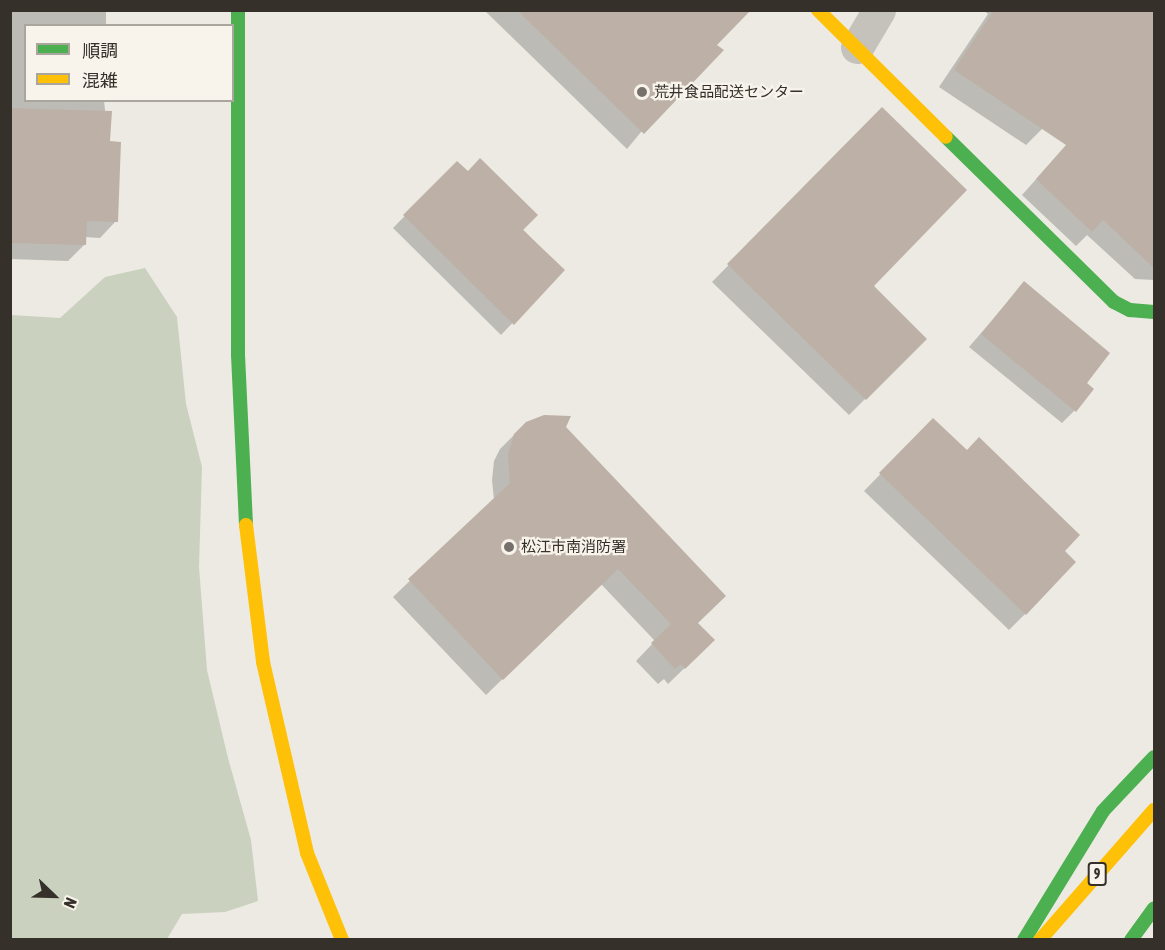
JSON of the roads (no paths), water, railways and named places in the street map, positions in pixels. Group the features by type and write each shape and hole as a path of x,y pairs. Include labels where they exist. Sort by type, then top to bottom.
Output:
{"main road":[{"path":"238,10 238,355 244,505 263,662 307,853 342,939"},
{"path":"818,10 1114,302 1130,310 1155,312"},
{"path":"1024,939 1103,811 1155,757"},
{"name":"9","path":"1040,939 1155,810"},
{"path":"1131,939 1155,908"}],"street":[{"path":"857,47 879,10"}],"place":[{"name":"荒井食品配送センター","path":"642,92"},
{"name":"松江市南消防署","path":"509,547"}]}
